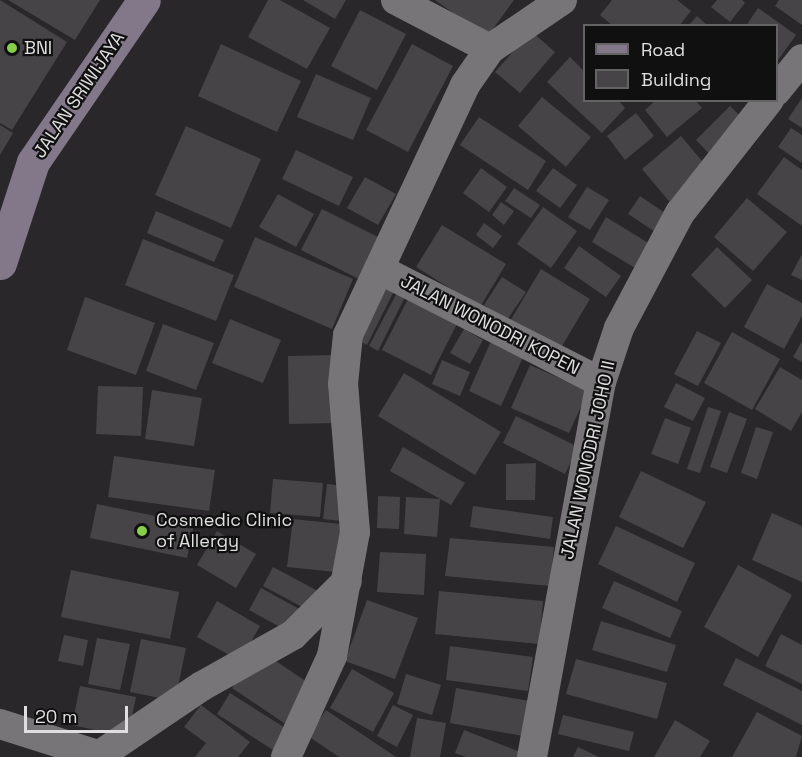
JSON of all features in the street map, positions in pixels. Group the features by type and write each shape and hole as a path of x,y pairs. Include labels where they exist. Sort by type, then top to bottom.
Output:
{"main road":[{"name":"JALAN SRIWIJAYA","path":"0,263 33,162 143,0"}],"street":[{"path":"396,0 490,49"},
{"name":"JALAN WONODRI KOPEN","path":"286,757 332,656 355,532 343,384 348,335 465,86 490,49 562,0"},
{"path":"778,90 802,59"},
{"name":"JALAN WONODRI JOHO II","path":"532,757 601,382 619,328 680,213 767,102"},
{"name":"JALAN WONODRI KOPEN","path":"379,269 601,382"},
{"path":"0,724 102,756 202,686 292,635 347,581"}],"building":[{"path":"0,0 67,42 12,130 0,123"},
{"path":"8,0 100,0 75,40"},
{"path":"268,0 280,0 330,28 307,69 248,37"},
{"path":"303,0 346,0 335,19"},
{"path":"435,0 514,0 487,37"},
{"path":"612,0 677,0 691,11 681,24 611,24 600,15"},
{"path":"717,0 742,0 745,3 730,22 711,7"},
{"path":"779,0 802,0 802,25 775,6"},
{"path":"758,8 796,35 778,60 778,24 747,24"},
{"path":"360,10 406,34 377,90 331,66"},
{"path":"697,16 706,24 690,24"},
{"path":"531,31 555,52 520,93 495,72"},
{"path":"221,44 301,81 277,132 198,96"},
{"path":"412,44 453,66 408,152 366,130"},
{"path":"570,57 583,70 583,102 620,102 625,108 602,133 547,82"},
{"path":"316,74 371,98 353,140 297,117"},
{"path":"542,97 591,137 566,167 518,126"},
{"path":"802,98 802,128 788,119"},
{"path":"654,102 697,102 702,108 667,137 645,110"},
{"path":"730,106 755,130 719,164 696,140"},
{"path":"636,113 654,136 625,160 607,136"},
{"path":"479,117 546,161 528,190 460,145"},
{"path":"0,125 13,133 0,155"},
{"path":"186,126 261,159 231,228 155,195"},
{"path":"791,128 802,135 802,163 778,147"},
{"path":"681,136 712,173 673,206 642,169"},
{"path":"296,150 353,177 339,206 282,179"},
{"path":"784,157 802,170 802,226 757,194"},
{"path":"481,168 507,187 489,212 463,193"},
{"path":"553,168 577,185 560,208 536,191"},
{"path":"365,177 396,194 378,225 347,208"},
{"path":"587,187 609,200 590,230 568,217"},
{"path":"514,188 540,205 531,218 505,201"},
{"path":"278,194 314,214 296,247 259,227"},
{"path":"640,196 671,217 660,235 628,214"},
{"path":"747,198 787,232 753,271 714,237"},
{"path":"501,202 514,211 504,225 492,215"},
{"path":"543,207 577,231 551,268 517,244"},
{"path":"322,209 380,238 359,279 301,250"},
{"path":"156,211 224,240 214,262 147,233"},
{"path":"606,217 655,247 640,271 592,242"},
{"path":"484,223 502,236 493,248 476,235"},
{"path":"442,225 506,264 480,307 416,267"},
{"path":"255,237 353,279 332,329 234,287"},
{"path":"143,239 234,275 216,321 125,285"},
{"path":"579,246 621,276 606,297 564,268"},
{"path":"717,247 752,280 725,308 691,275"},
{"path":"802,254 802,280 791,275"},
{"path":"541,269 590,299 559,351 510,321"},
{"path":"502,277 526,292 507,320 484,305"},
{"path":"388,278 398,283 367,345 357,340"},
{"path":"767,284 802,303 802,316 784,349 744,327"},
{"path":"401,285 409,289 378,351 369,346"},
{"path":"412,291 461,316 431,375 382,350"},
{"path":"85,297 155,323 136,375 67,350"},
{"path":"230,319 281,340 263,383 212,363"},
{"path":"163,324 214,343 196,390 146,371"},
{"path":"464,329 483,340 470,364 450,353"},
{"path":"697,331 721,343 698,386 674,374"},
{"path":"732,332 780,359 752,410 704,383"},
{"path":"491,341 524,355 501,406 469,391"},
{"path":"802,341 802,362 793,357"},
{"path":"336,355 337,423 289,424 288,356"},
{"path":"442,360 470,372 460,396 432,384"},
{"path":"530,365 588,391 569,433 511,408"},
{"path":"780,367 802,380 802,412 791,431 755,409"},
{"path":"404,373 501,432 475,475 378,416"},
{"path":"676,383 705,398 693,421 664,407"},
{"path":"98,386 143,387 141,436 96,434"},
{"path":"152,390 202,398 194,446 145,439"},
{"path":"708,407 721,411 700,473 687,469"},
{"path":"729,412 747,419 727,473 710,467"},
{"path":"516,416 578,447 565,474 503,443"},
{"path":"665,418 691,428 678,464 651,454"},
{"path":"756,427 773,432 757,479 741,473"},
{"path":"403,447 465,483 451,505 390,471"},
{"path":"114,456 215,470 209,511 108,497"},
{"path":"536,463 535,500 506,500 506,464"},
{"path":"641,471 706,502 683,548 619,517"},
{"path":"273,479 323,483 320,517 270,513"},
{"path":"327,484 354,487 351,522 323,519"},
{"path":"378,496 400,497 399,529 377,528"},
{"path":"406,497 440,499 437,537 404,534"},
{"name":"Cosmedic Clinic of Allergy","path":"97,504 194,524 187,558 90,538"},
{"path":"473,506 553,517 550,539 470,527"},
{"path":"772,513 802,526 802,582 752,560"},
{"path":"293,519 341,524 335,572 287,567"},
{"path":"616,526 695,563 677,602 598,564"},
{"path":"217,531 256,554 236,588 197,565"},
{"path":"450,538 554,547 550,586 445,576"},
{"path":"380,552 426,554 424,595 377,592"},
{"path":"738,565 792,595 758,657 704,627"},
{"path":"273,567 331,598 321,617 263,586"},
{"path":"71,570 179,592 170,639 61,617"},
{"path":"614,581 682,611 670,638 602,608"},
{"path":"261,588 312,616 300,638 249,610"},
{"path":"439,591 543,601 539,644 435,634"},
{"path":"367,600 418,618 395,679 345,661"},
{"path":"217,601 260,626 240,661 197,637"},
{"path":"601,621 676,645 667,672 592,650"},
{"path":"781,634 802,645 802,684 765,666"},
{"path":"64,635 88,640 83,666 58,661"},
{"path":"97,638 130,644 120,690 88,684"},
{"path":"141,639 186,648 175,701 130,692"},
{"path":"450,646 533,657 528,691 446,680"},
{"path":"258,649 313,686 287,725 232,688"},
{"path":"736,658 802,691 802,725 723,685"},
{"path":"576,659 667,683 657,719 566,694"},
{"path":"352,669 394,693 373,732 330,708"},
{"path":"406,674 441,685 432,715 397,704"},
{"path":"80,686 136,697 128,737 72,725"},
{"path":"456,688 530,701 523,736 450,723"},
{"path":"230,693 290,731 276,752 217,714"},
{"path":"201,705 250,742 238,757 195,757 206,743 184,727"},
{"path":"393,705 413,715 397,747 377,736"},
{"path":"326,710 396,757 339,757 308,736"},
{"path":"757,712 802,736 796,757 732,757"},
{"path":"563,715 634,732 629,751 558,734"},
{"path":"417,718 446,723 440,757 410,757"},
{"path":"675,720 710,741 700,757 654,757"},
{"path":"464,730 523,753 522,757 466,757 455,753"},
{"path":"578,747 599,757 573,757"}],"place":[{"name":"BNI","path":"12,48"},
{"name":"Cosmedic Clinic of Allergy","path":"142,531"}]}
